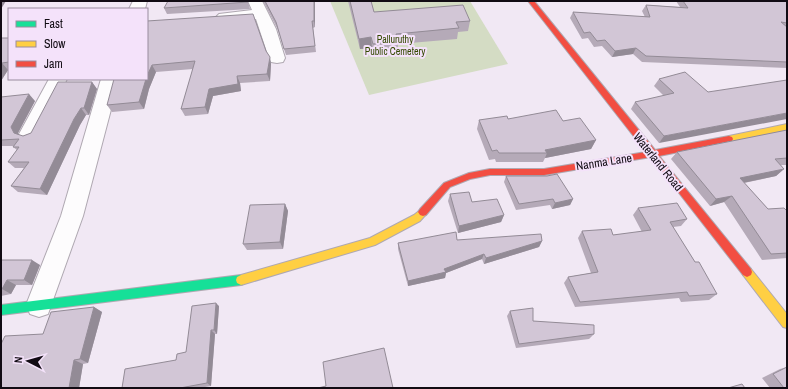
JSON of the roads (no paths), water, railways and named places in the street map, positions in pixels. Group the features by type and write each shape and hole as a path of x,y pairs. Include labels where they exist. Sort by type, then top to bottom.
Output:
{"street":[{"name":"Waterland Road","path":"531,1 787,323"},
{"path":"213,17 258,7 268,29 277,58"},
{"path":"29,134 57,80"},
{"path":"39,305 72,216 110,80"},
{"name":"Nanma Lane","path":"1,310 238,281 372,242 417,218 447,185 469,176 490,172 544,172 652,154 787,127"}],"park label":[{"name":"Palluruthy Public Cemetery","path":"395,44"}]}
